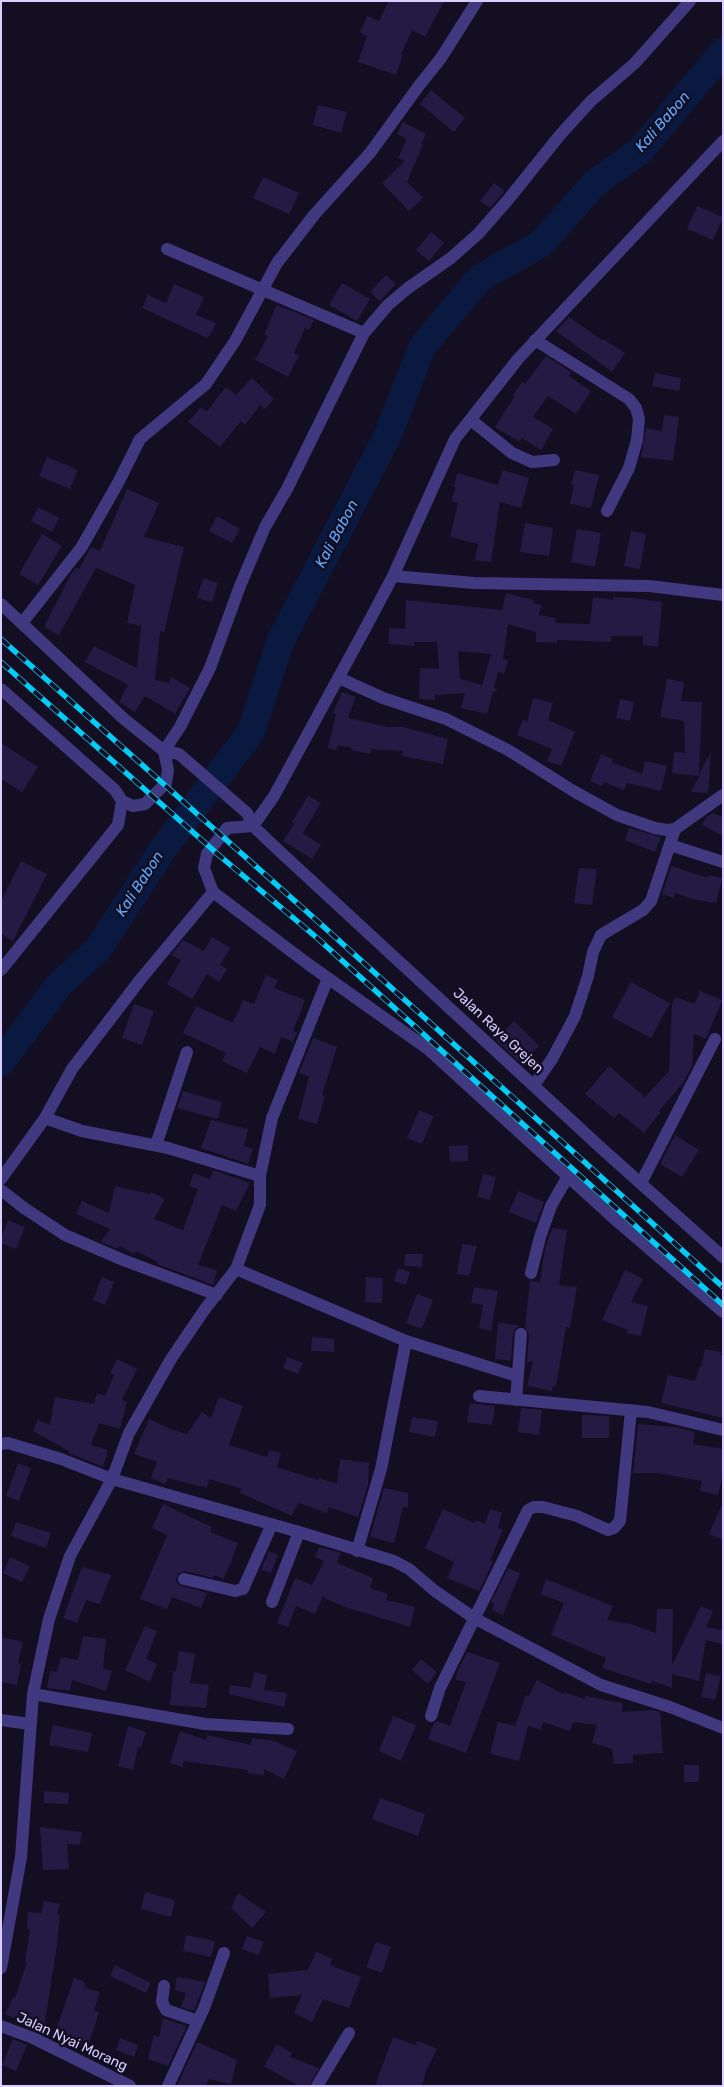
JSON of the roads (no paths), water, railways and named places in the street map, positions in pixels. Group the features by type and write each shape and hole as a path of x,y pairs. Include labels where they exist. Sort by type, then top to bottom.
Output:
{"street":[{"path":"22,623 81,548 118,484 140,439 206,384 235,341 277,263 314,214 370,153 418,86 441,58 478,1"},
{"path":"1,689 115,790 122,801 133,806 145,804 166,783 168,770 164,751 180,727 210,668 240,586 265,527 287,489 364,333 388,305 408,288 451,258 478,234 507,201 560,134 591,101 635,63 689,2"},
{"path":"253,826 274,796 393,576 455,439 535,340 723,141"},
{"path":"167,249 364,333"},
{"path":"535,340 629,399 636,408 639,419 637,440 629,468 607,511"},
{"path":"471,420 512,453 532,462 554,460"},
{"path":"393,576 474,583 649,586 723,594"},
{"path":"1,604 124,719 164,751 179,754 246,812 253,826"},
{"path":"339,678 384,698 446,719 508,750 575,792 617,815 654,828 667,830 675,828 723,795"},
{"path":"1,970 118,825 122,801"},
{"path":"253,826 228,828 207,854 204,868 213,892 328,978 428,1049 568,1176 723,1312"},
{"name":"Jalan Raya Grejen","path":"253,826 723,1258"},
{"path":"534,1085 552,1059 575,1016 588,976 593,952 601,935 643,910 651,901 675,828"},
{"path":"670,844 723,862"},
{"path":"1,1179 45,1118 72,1069 140,980 213,892"},
{"path":"1,1968 21,1857 27,1796 33,1694 49,1619 70,1556 112,1479 129,1433 142,1408 171,1359 205,1309 236,1269 260,1205 260,1176 272,1118 328,978"},
{"path":"641,1183 715,1039"},
{"path":"156,1145 187,1052"},
{"path":"45,1118 82,1130 156,1145 210,1159 260,1176"},
{"path":"531,1273 540,1237 551,1206 568,1176"},
{"path":"1,1190 65,1235 122,1260 217,1295"},
{"path":"236,1269 406,1341 517,1376"},
{"path":"516,1400 522,1334"},
{"path":"358,1551 381,1469 406,1341"},
{"path":"479,1396 631,1411 674,1417 723,1430"},
{"path":"431,1716 440,1688 528,1510 534,1507 543,1507 577,1516 608,1530 614,1528 620,1521 631,1411"},
{"path":"1,1444 8,1443 61,1458 112,1479 394,1561 409,1569 435,1591 474,1618 601,1685 670,1707 723,1728"},
{"path":"184,1579 235,1591 243,1589 272,1524"},
{"path":"272,1602 299,1532"},
{"path":"33,1694 205,1724 288,1728"},
{"path":"1,1720 30,1724"},
{"path":"168,2086 211,1992 224,1953"},
{"path":"164,1986 162,2002 166,2010 198,2022"},
{"name":"Jalan Nyai Morang","path":"1,2026 33,2038 130,2086"},
{"path":"316,2086 350,2033"}],"waterway":[{"name":"Kali Babon","path":"1,1062 59,985 98,949 163,849 251,732 280,642 388,435 422,347 480,278 542,243 595,183 640,151 723,52"}],"railway":[{"path":"1,639 723,1287"},
{"path":"1,662 221,857 316,937 723,1305"}]}
